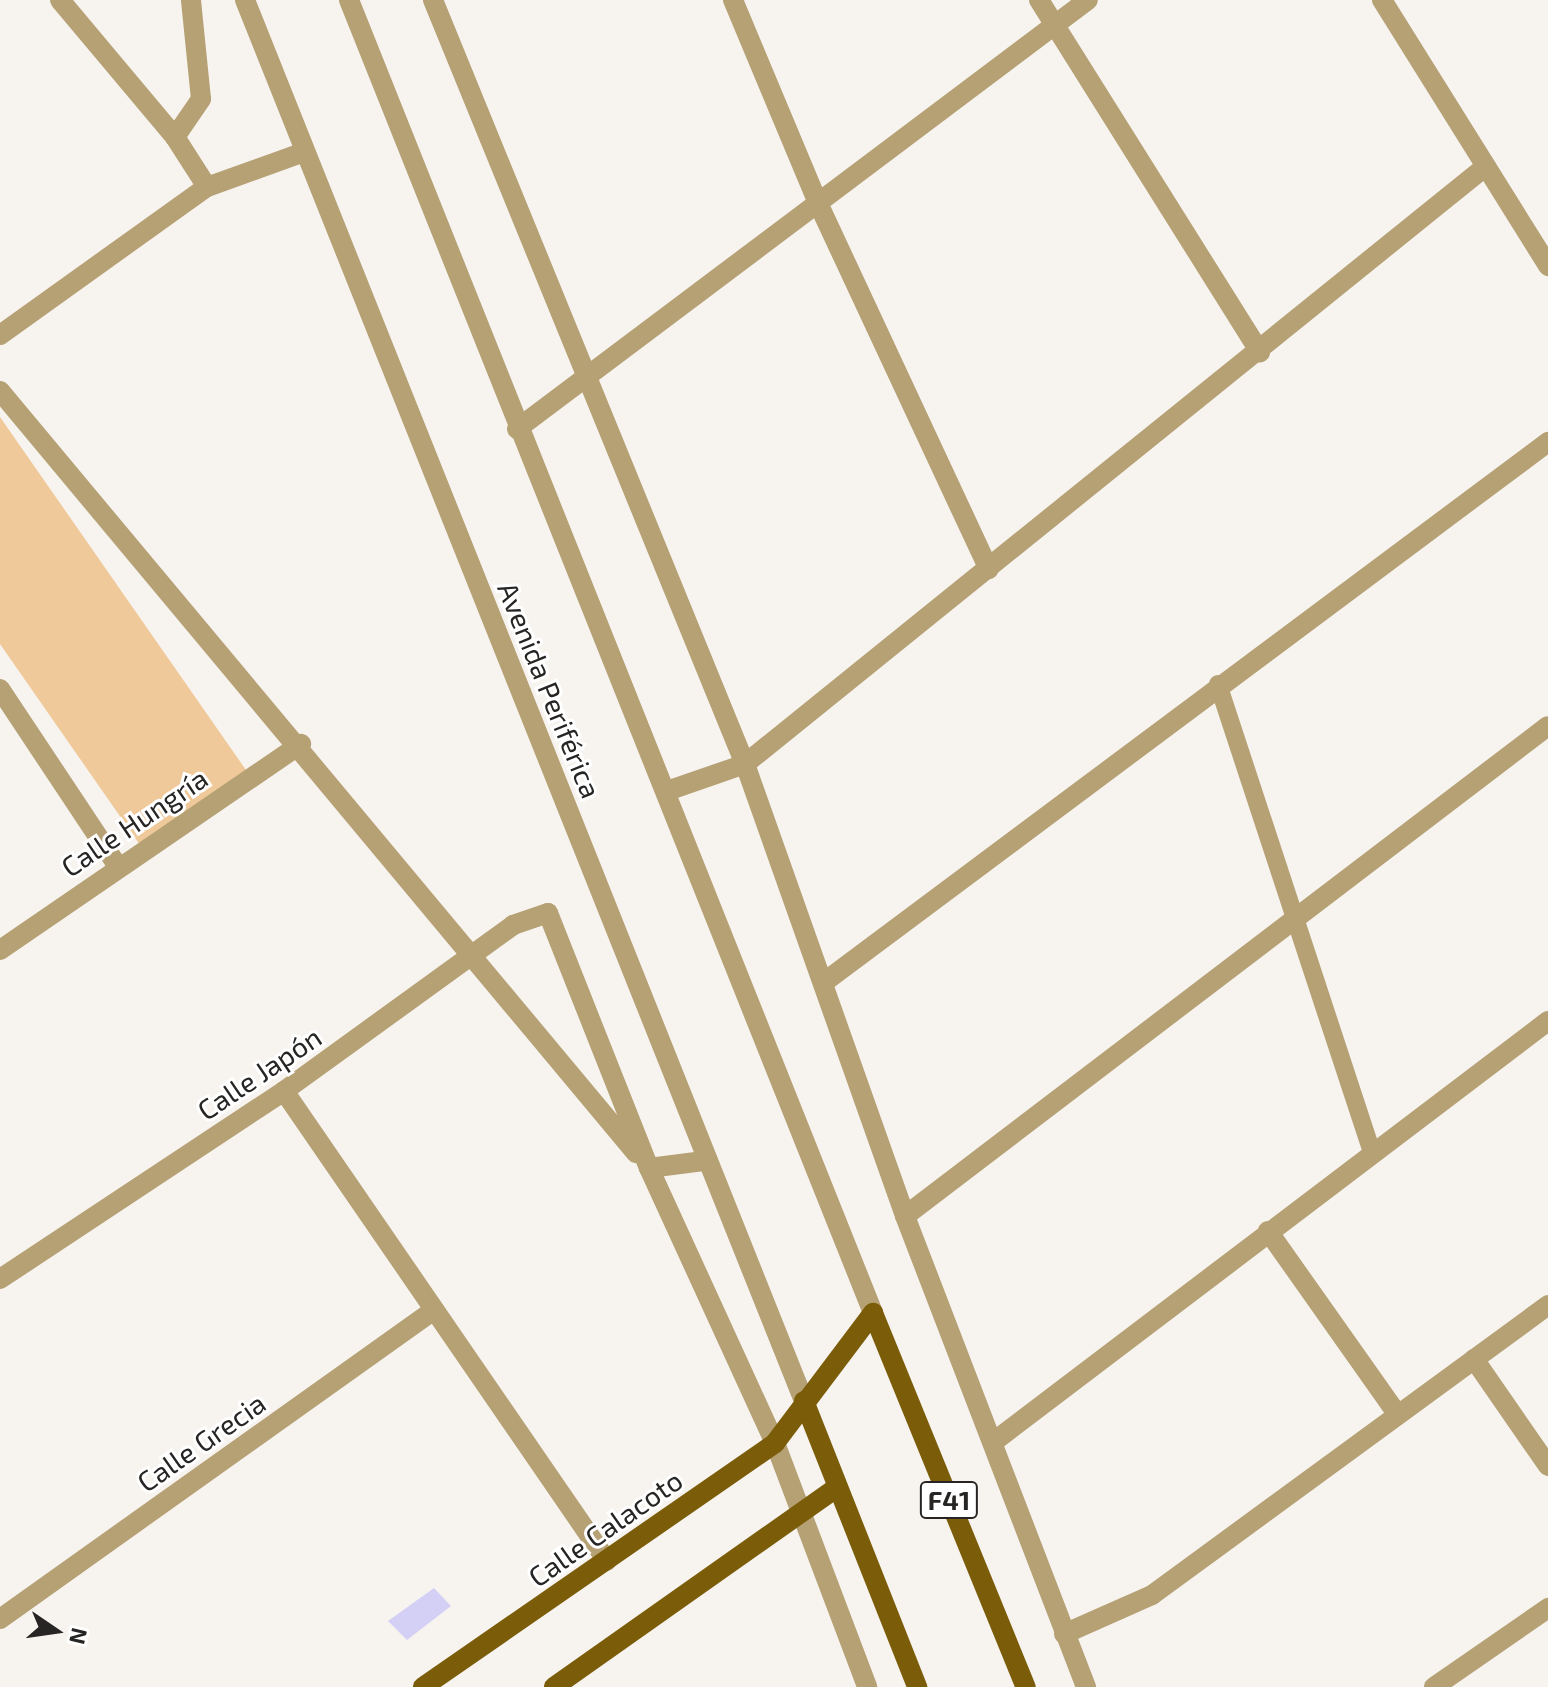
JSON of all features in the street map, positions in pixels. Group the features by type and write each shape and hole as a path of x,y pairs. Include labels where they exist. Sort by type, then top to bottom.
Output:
{"main road":[{"name":"Calle Calacoto","path":"423,1687 775,1443 873,1313"},
{"name":"F41","path":"873,1313 1026,1687"},
{"path":"804,1401 917,1687"},
{"path":"554,1687 837,1487"}],"street":[{"path":"60,0 175,137 207,187"},
{"path":"175,137 201,99 191,0"},
{"name":"Avenida Periférica","path":"245,0 704,1161 804,1401"},
{"path":"349,0 517,429 667,791 873,1313"},
{"path":"433,0 745,764 905,1216 996,1440 1064,1634 1086,1687"},
{"path":"733,0 818,203 989,569"},
{"path":"1039,0 1260,352"},
{"path":"517,429 1088,0"},
{"path":"1382,0 1548,266"},
{"path":"0,335 207,187 304,152"},
{"path":"667,791 745,764 1260,352 1486,166"},
{"path":"0,391 301,744 649,1168 775,1443 867,1687"},
{"path":"823,983 1218,684 1548,442"},
{"path":"0,689 117,865"},
{"path":"905,1216 1548,726"},
{"name":"Calle Hungría","path":"0,950 117,865 301,744"},
{"name":"Calle Japón","path":"0,1279 284,1091 532,913 548,913 649,1168"},
{"path":"996,1440 1548,1021"},
{"path":"284,1091 607,1561"},
{"path":"649,1168 704,1161"},
{"path":"1268,1231 1398,1415"},
{"path":"1064,1634 1152,1595 1548,1305"},
{"name":"Calle Grecia","path":"0,1619 434,1310"},
{"path":"1474,1359 1548,1466"},
{"path":"1434,1687 1548,1608"}],"lane":[{"path":"1218,684 1293,922 1372,1153"}],"shaded area":[{"path":"0,417 246,770 140,845 0,644"}],"building":[{"path":"434,1588 451,1606 407,1640 388,1621"}]}
